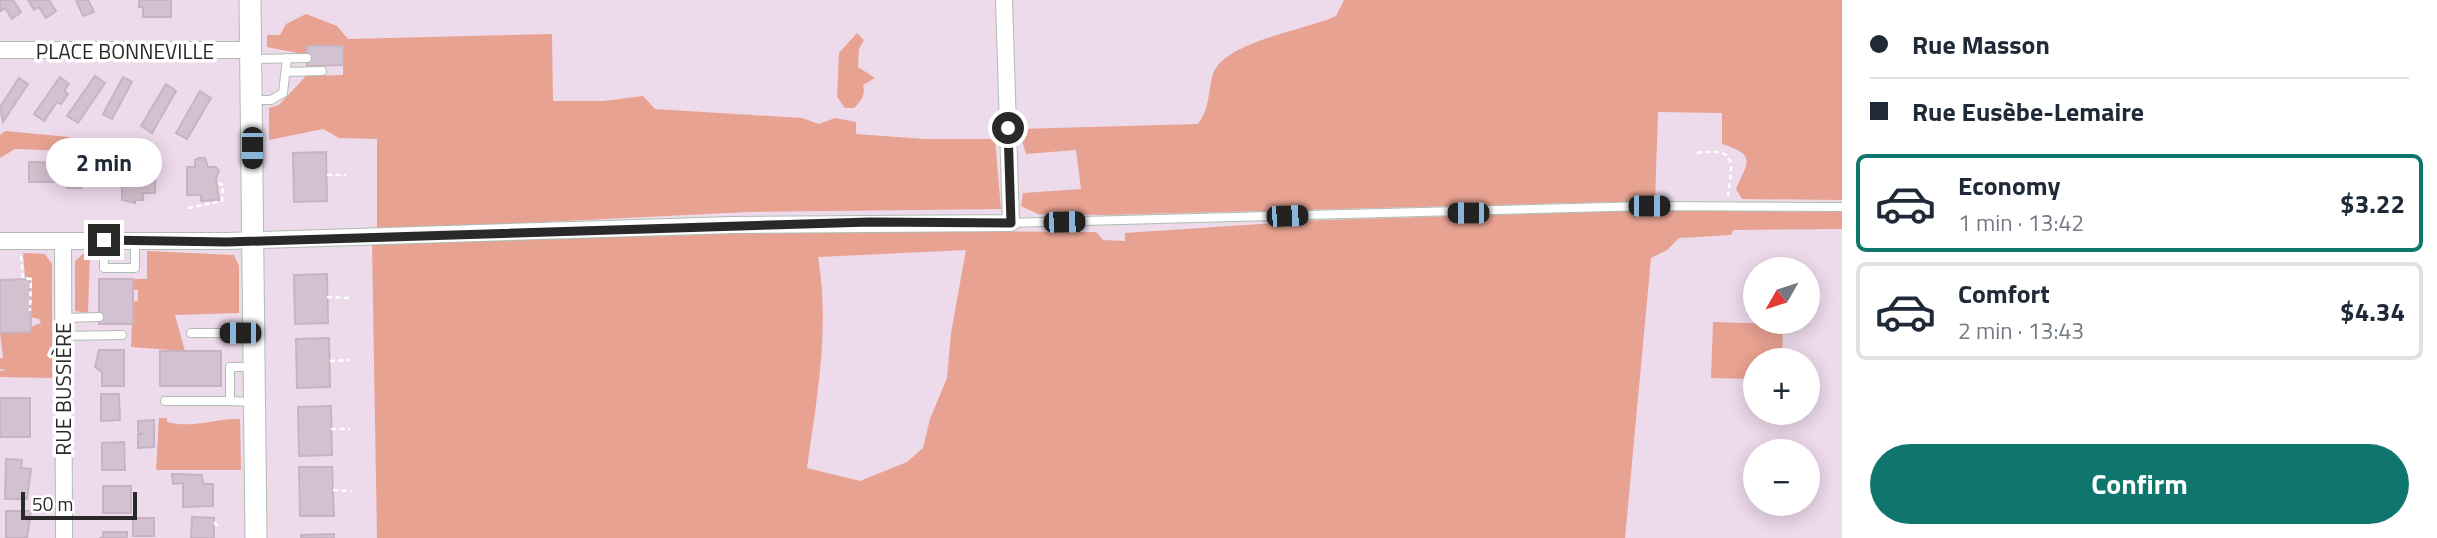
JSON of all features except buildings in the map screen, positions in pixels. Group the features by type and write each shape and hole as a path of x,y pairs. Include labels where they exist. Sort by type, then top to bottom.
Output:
{"street":[{"path":"250,0 256,538"},
{"path":"0,241 253,241 746,224 1011,223 1004,0"},
{"name":"PLACE BONNEVILLE","path":"0,50 251,59"},
{"name":"RUE BUSSIÈRE","path":"63,241 64,538"}],"lane":[{"path":"251,100 277,98 286,85 286,58"},
{"path":"251,59 307,58"},
{"path":"286,72 322,71"},
{"path":"1011,223 1727,206 1842,207"},
{"path":"104,240 105,279"},
{"path":"104,268 135,268 135,240"},
{"path":"63,318 99,317"},
{"path":"191,333 254,333"},
{"path":"63,336 122,335"},
{"path":"230,401 226,379 230,367 254,367"},
{"path":"165,401 255,402"}],"path":[{"path":"1697,153 1714,150 1726,153 1731,160 1733,171 1727,206"},
{"path":"327,175 346,175"},
{"path":"188,208 205,202 222,201 223,185 218,183"},
{"path":"20,241 20,275 31,279 30,311"},
{"path":"327,297 349,298"},
{"path":"330,361 350,360"},
{"path":"331,429 350,429"},
{"path":"333,490 351,491"},
{"path":"214,522 219,528"}],"shaded area":[{"path":"1344,0 1842,0 1842,200 1742,199 1736,189 1747,161 1741,152 1722,144 1722,113 1658,112 1655,201 1105,215 1038,214 1021,206 1023,193 1081,189 1076,150 1026,154 1018,129 1198,124 1206,109 1213,73 1225,58 1254,43 1336,16"},
{"path":"306,14 337,26 348,39 552,34 553,101 603,101 643,96 655,109 802,118 819,124 835,118 856,122 856,134 925,139 995,139 1001,209 748,212 377,230 377,139 339,138 323,129 269,140 269,108 279,105 306,76 343,75 343,46 307,46 307,55 267,47 267,35 280,35 286,24"},
{"path":"857,33 864,40 859,49 858,67 875,78 863,85 862,98 854,108 845,108 837,97 839,53"},
{"path":"5,131 69,137 77,143 74,155 71,151 15,149 0,158 0,135"},
{"path":"1657,210 1842,212 1842,229 1733,230 1731,235 1679,238 1667,250 1651,258 1625,538 377,538 372,243 804,230 1096,232 1103,240 1125,241 1125,233 1323,220","holes":["966,250 951,333 947,378 930,419 923,448 907,462 860,481 807,468 822,336 823,310 818,257"]},
{"path":"147,251 234,255 239,266 239,313 175,315 185,351 131,347 133,302 138,301 138,290 133,290 133,279 147,279"},
{"path":"23,253 45,254 52,264 52,378 0,377 0,371 6,370 0,369 0,359 3,357 0,333 30,332 31,327 41,323 39,319 31,317 32,278 25,277"},
{"path":"84,253 90,253 88,313 75,311 75,261"},
{"path":"1713,322 1743,323 1743,334 1783,334 1782,348 1743,348 1743,379 1711,378"},
{"path":"159,418 167,418 167,422 176,424 240,419 241,470 156,470"}],"route":[{"path":"104,240 227,242 295,237 547,233 652,227 870,222 1011,223 1008,128"}]}
